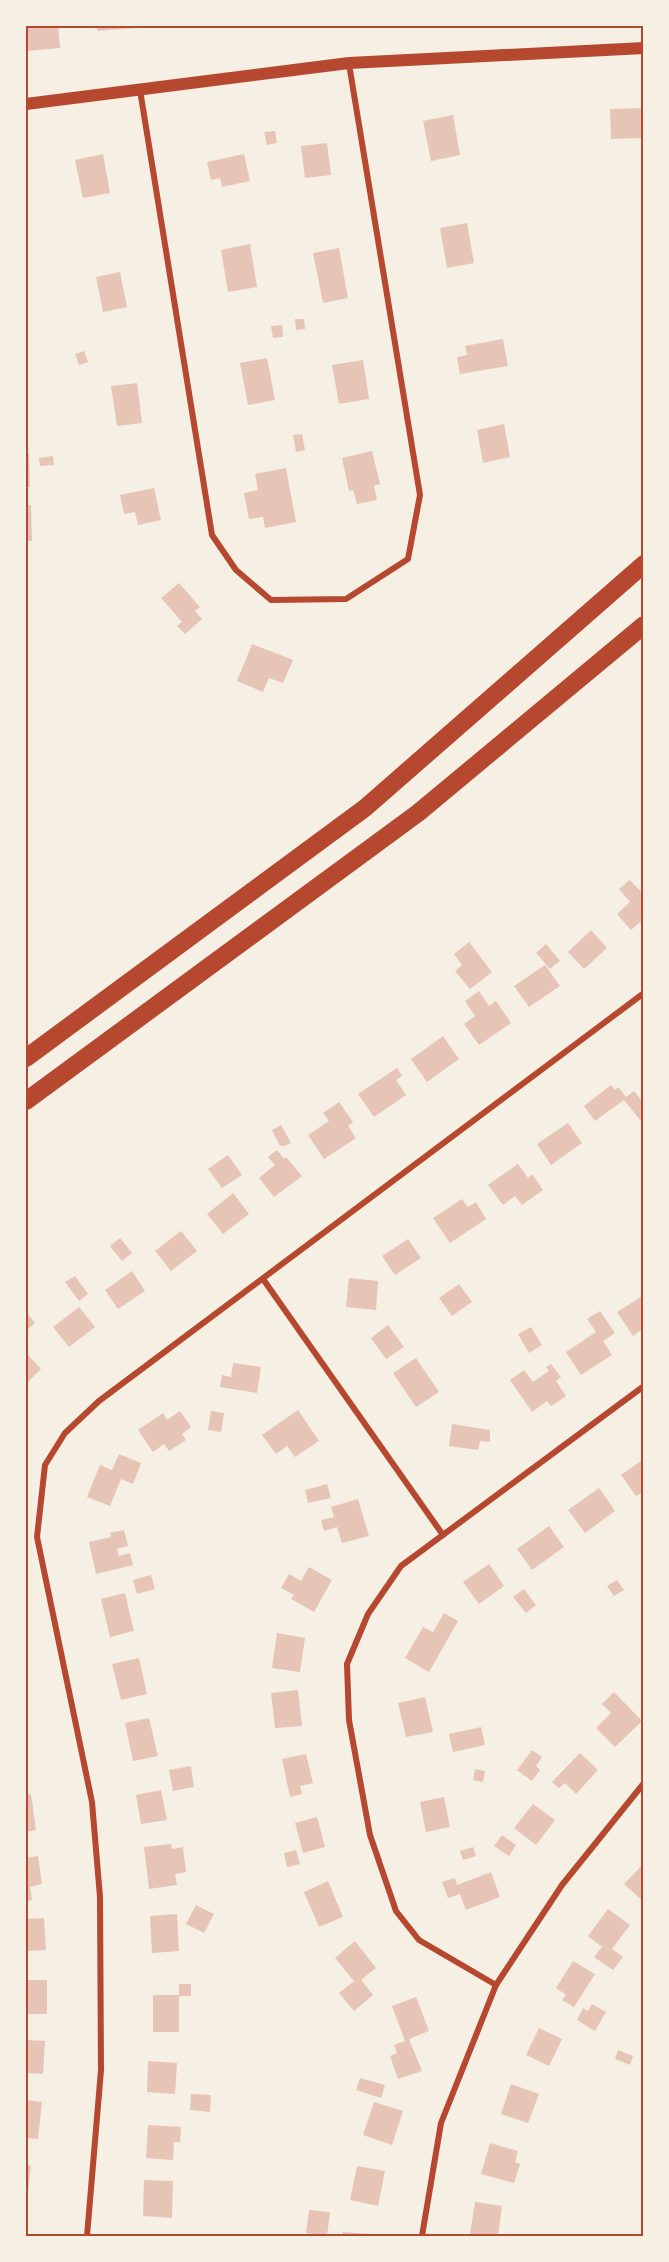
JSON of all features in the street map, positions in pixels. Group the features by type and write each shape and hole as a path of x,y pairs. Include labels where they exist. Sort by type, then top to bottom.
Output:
{"highway":[{"path":"26,1058 365,808 644,564"},
{"path":"26,1101 418,813 644,624"}],"main road":[{"path":"26,104 349,63 644,48"}],"street":[{"path":"140,90 212,535 236,570 271,600 346,599 408,559 420,495 349,63"},
{"path":"87,2236 102,2070 100,1897 92,1803 37,1537 45,1465 65,1433 99,1401 644,993"},
{"path":"263,1279 443,1535"},
{"path":"496,1985 419,1940 396,1911 370,1835 349,1720 347,1664 368,1614 401,1566 644,1386"},
{"path":"422,2236 441,2123 496,1985 562,1885 644,1783"}],"building":[{"path":"26,26 58,26 60,48 26,51"},
{"path":"97,26 149,26 149,27 97,31"},
{"path":"644,108 644,138 611,139 610,109"},
{"path":"453,115 460,155 431,161 423,121"},
{"path":"275,131 277,143 267,145 264,132"},
{"path":"327,143 331,175 305,178 301,146"},
{"path":"103,154 110,193 83,198 75,160"},
{"path":"244,154 250,181 222,187 220,178 211,180 207,162"},
{"path":"467,223 474,263 447,268 440,228"},
{"path":"250,244 257,287 228,292 221,250"},
{"path":"339,248 348,298 323,303 313,253"},
{"path":"120,272 127,307 103,312 96,277"},
{"path":"295,319 304,319 305,329 296,330"},
{"path":"282,325 283,337 273,338 271,326"},
{"path":"503,339 508,366 460,374 457,357 467,355 465,346"},
{"path":"84,351 88,362 79,365 75,354"},
{"path":"267,358 275,400 248,405 240,363"},
{"path":"363,360 369,399 339,404 332,365"},
{"path":"137,383 142,423 117,426 111,386"},
{"path":"504,424 510,457 483,463 477,430"},
{"path":"302,434 305,450 296,452 293,435"},
{"path":"372,451 380,484 374,486 377,500 357,504 353,490 349,491 342,458"},
{"path":"26,454 29,454 30,487 26,487"},
{"path":"53,456 54,465 40,466 39,458"},
{"path":"286,468 296,522 265,528 263,517 249,519 244,493 258,490 255,474"},
{"path":"154,488 161,520 138,525 135,512 124,514 120,495"},
{"path":"26,505 31,505 32,541 26,541"},
{"path":"179,583 200,607 195,611 202,619 185,634 177,626 182,622 161,598"},
{"path":"252,644 293,660 283,683 269,678 263,692 237,681"},
{"path":"630,880 644,895 644,919 631,930 617,914 630,902 619,889"},
{"path":"591,930 607,948 584,969 568,952"},
{"path":"469,942 492,972 470,989 455,971 462,965 454,954"},
{"path":"546,944 560,961 550,969 536,953"},
{"path":"545,965 560,986 529,1007 514,986"},
{"path":"479,991 489,1006 496,1001 511,1023 479,1045 464,1024 475,1016 465,1001"},
{"path":"443,1036 459,1059 427,1082 411,1059"},
{"path":"397,1068 402,1076 396,1080 406,1095 374,1117 358,1094"},
{"path":"611,1085 615,1090 618,1087 626,1097 634,1091 644,1104 644,1125 624,1100 595,1121 584,1106"},
{"path":"339,1102 353,1122 348,1126 356,1138 324,1159 308,1135 329,1121 323,1113"},
{"path":"568,1123 582,1143 551,1165 537,1144"},
{"path":"281,1125 291,1143 284,1146 280,1146 272,1130"},
{"path":"277,1150 302,1176 274,1197 259,1178 275,1165 268,1157"},
{"path":"228,1155 242,1175 222,1188 208,1169"},
{"path":"518,1164 528,1178 532,1174 543,1190 522,1205 515,1196 503,1205 488,1185"},
{"path":"233,1193 249,1214 223,1234 207,1214"},
{"path":"462,1199 468,1207 476,1202 486,1219 450,1243 433,1218"},
{"path":"181,1231 197,1251 171,1271 155,1251"},
{"path":"120,1238 132,1253 122,1261 110,1246"},
{"path":"408,1239 421,1258 395,1275 382,1256"},
{"path":"132,1271 145,1291 118,1309 105,1290"},
{"path":"75,1276 88,1294 79,1301 65,1282"},
{"path":"349,1278 378,1281 376,1310 346,1307"},
{"path":"459,1284 472,1302 452,1316 439,1298"},
{"path":"644,1295 644,1328 633,1336 617,1312"},
{"path":"79,1307 95,1327 69,1347 53,1327"},
{"path":"600,1311 615,1333 603,1341 612,1355 581,1375 566,1352 596,1332 587,1319"},
{"path":"26,1312 35,1323 26,1331"},
{"path":"388,1325 404,1347 386,1359 371,1338"},
{"path":"531,1327 542,1345 529,1353 518,1334"},
{"path":"26,1353 41,1369 26,1384"},
{"path":"416,1358 439,1392 416,1407 393,1373"},
{"path":"233,1363 261,1367 257,1393 220,1387 222,1375 231,1377"},
{"path":"551,1364 561,1377 556,1381 566,1396 551,1406 547,1401 532,1412 510,1380 524,1370 533,1382 549,1371 546,1367"},
{"path":"298,1410 319,1441 295,1457 287,1446 276,1454 262,1435"},
{"path":"180,1411 191,1427 182,1434 186,1440 169,1451 164,1444 153,1452 138,1430 163,1413 167,1420"},
{"path":"211,1411 224,1413 221,1432 208,1430"},
{"path":"452,1424 490,1430 490,1442 480,1441 478,1450 449,1446"},
{"path":"119,1454 141,1463 133,1484 121,1479 110,1506 87,1497 100,1465 112,1470"},
{"path":"644,1459 644,1492 636,1496 621,1475"},
{"path":"327,1484 331,1498 308,1503 305,1490"},
{"path":"599,1488 615,1511 585,1533 568,1510"},
{"path":"358,1499 369,1536 342,1543 337,1527 324,1531 321,1520 334,1517 331,1507"},
{"path":"549,1526 564,1547 532,1570 517,1549"},
{"path":"124,1530 128,1546 117,1549 119,1556 130,1553 133,1565 96,1574 89,1542 111,1537 110,1533"},
{"path":"489,1564 504,1586 479,1604 463,1582"},
{"path":"309,1567 332,1580 314,1612 291,1599 294,1595 281,1588 289,1574 301,1581"},
{"path":"151,1575 155,1589 137,1594 133,1580"},
{"path":"617,1580 624,1590 614,1596 607,1586"},
{"path":"524,1589 536,1605 526,1613 513,1597"},
{"path":"125,1593 134,1631 110,1637 101,1599"},
{"path":"444,1613 458,1621 429,1672 405,1658 423,1627 433,1632"},
{"path":"277,1633 305,1638 300,1672 272,1668"},
{"path":"139,1658 147,1694 121,1700 112,1664"},
{"path":"298,1690 302,1726 275,1728 271,1693"},
{"path":"614,1692 642,1721 615,1747 596,1728 611,1713 602,1704"},
{"path":"425,1697 433,1732 406,1737 398,1703"},
{"path":"149,1718 158,1756 133,1761 125,1723"},
{"path":"481,1727 485,1745 453,1752 449,1734"},
{"path":"532,1750 542,1757 536,1766 540,1770 532,1781 517,1770"},
{"path":"580,1753 598,1770 576,1794 565,1783 559,1788 552,1782"},
{"path":"306,1754 313,1783 300,1786 302,1794 290,1797 282,1759"},
{"path":"191,1766 194,1787 173,1791 169,1770"},
{"path":"475,1769 485,1771 483,1782 473,1780"},
{"path":"161,1790 167,1820 141,1824 136,1795"},
{"path":"31,1794 36,1830 26,1832 26,1795"},
{"path":"444,1797 450,1827 426,1832 420,1802"},
{"path":"533,1804 555,1820 536,1845 514,1828"},
{"path":"317,1817 325,1847 303,1853 295,1823"},
{"path":"502,1835 516,1845 509,1856 494,1846"},
{"path":"171,1844 172,1849 183,1847 186,1872 175,1874 177,1885 149,1889 144,1847"},
{"path":"473,1847 476,1856 463,1860 460,1851"},
{"path":"296,1850 300,1864 287,1867 284,1853"},
{"path":"38,1856 42,1884 30,1887 32,1900 26,1901 26,1858"},
{"path":"644,1863 644,1902 624,1884"},
{"path":"491,1872 500,1897 466,1910 460,1894 448,1898 442,1882 455,1878 457,1885"},
{"path":"328,1881 343,1917 319,1927 304,1892"},
{"path":"196,1905 214,1914 204,1933 186,1924"},
{"path":"608,1909 630,1925 612,1949 623,1957 613,1970 594,1957 602,1947 588,1936"},
{"path":"177,1914 179,1951 152,1953 150,1916"},
{"path":"44,1918 46,1950 26,1951 26,1919"},
{"path":"355,1941 376,1968 361,1980 373,1995 354,2011 339,1993 354,1981 335,1958"},
{"path":"573,1961 595,1974 574,2007 562,2000 566,1995 556,1988"},
{"path":"26,1980 47,1980 47,2014 26,2014"},
{"path":"179,1984 191,1984 191,1996 179,1996 179,2032 153,2032 153,1995 179,1995"},
{"path":"416,1997 429,2031 409,2039 422,2071 398,2079 390,2056 397,2053 394,2045 405,2041 392,2006"},
{"path":"592,2004 606,2012 595,2031 577,2020 583,2008 588,2011"},
{"path":"539,2028 562,2039 549,2066 526,2055"},
{"path":"26,2040 45,2041 43,2074 26,2073"},
{"path":"618,2050 633,2056 630,2065 615,2059"},
{"path":"148,2061 177,2063 175,2094 147,2092"},
{"path":"360,2078 385,2085 381,2098 356,2090"},
{"path":"511,2084 539,2094 528,2123 501,2114"},
{"path":"191,2094 211,2095 210,2112 190,2110"},
{"path":"26,2100 42,2102 38,2139 26,2138"},
{"path":"374,2102 403,2111 392,2145 363,2135"},
{"path":"148,2125 181,2127 180,2142 174,2142 173,2160 146,2158"},
{"path":"490,2143 518,2151 515,2162 520,2164 514,2183 481,2174"},
{"path":"26,2165 31,2166 27,2200 26,2200"},
{"path":"357,2166 385,2171 378,2206 350,2200"},
{"path":"144,2180 173,2181 172,2218 143,2216"},
{"path":"475,2202 502,2206 498,2236 470,2234"},
{"path":"309,2210 330,2212 327,2236 306,2233"},
{"path":"343,2232 371,2234 371,2236 342,2236"}]}
